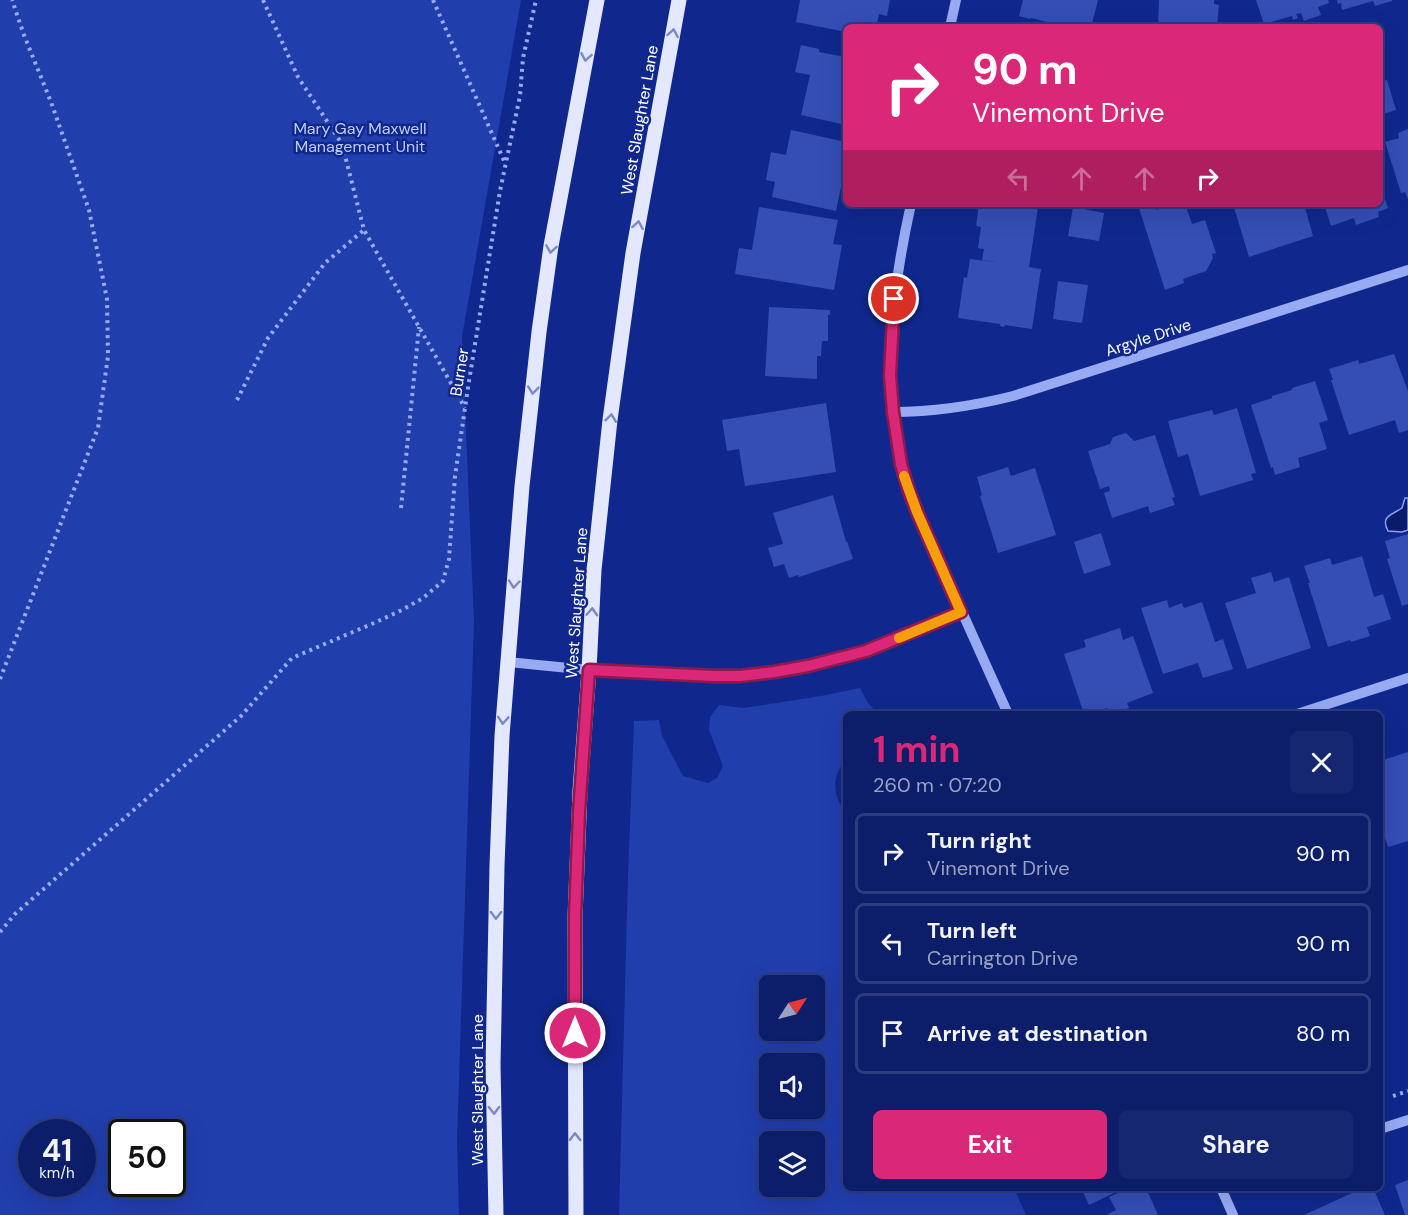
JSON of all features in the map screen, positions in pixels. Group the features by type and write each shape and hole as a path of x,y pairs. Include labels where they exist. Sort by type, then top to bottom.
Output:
{"main road":[{"name":"West Slaughter Lane","path":"496,1215 493,1065 497,878 507,662 522,486 539,332 551,246 597,0"},
{"name":"West Slaughter Lane","path":"576,1215 575,917 580,790 594,570 610,420 633,253 679,0"}],"street":[{"path":"951,24 956,0"},
{"path":"910,207 894,299 890,375 901,464 917,512 1007,711"},
{"name":"Argyle Drive","path":"893,412 920,412 959,407 1012,396 1408,270"},
{"path":"507,662 589,670 740,676 808,666 866,651 961,612"},
{"path":"1306,711 1408,678"},
{"path":"1383,1128 1408,1120"},
{"path":"1225,1191 1233,1215"}],"path":[{"path":"0,679 98,428 108,356 107,298 89,210 12,0"},
{"path":"263,0 298,77 342,144 364,230 465,408"},
{"path":"433,0 506,164"},
{"name":"Burner","path":"0,932 15,914 241,716 292,658 402,610 423,598 443,581 449,559 455,476 465,408 506,164 520,96 523,58 536,0"},
{"path":"237,400 268,338 325,263 364,230"},
{"path":"402,508 419,326"},
{"path":"1394,1096 1408,1091"}],"green space":[{"name":"Mary Gay Maxwell Management Unit","path":"0,0 521,0 462,337 474,622 457,1140 459,1215 0,1215"},
{"path":"860,688 875,711 843,711 843,764 835,784 843,809 843,1191 1015,1191 1026,1215 619,1215 634,721 659,720 662,736 683,776 708,783 717,778 723,766 709,730 710,717 719,705 744,708"}],"shaded area":[{"path":"1405,498 1408,498 1408,530 1388,531 1386,519 1402,508"}],"building":[{"path":"800,0 890,0 887,16 879,14 877,24 843,24 843,31 796,22"},
{"path":"1023,0 1098,0 1092,24 1055,24 1019,16"},
{"path":"1159,0 1214,0 1214,4 1219,5 1217,24 1158,24"},
{"path":"1256,0 1328,0 1329,3 1318,7 1321,15 1304,21 1301,13 1296,14 1298,18 1293,20 1292,16 1264,24"},
{"path":"1337,0 1392,1 1375,6 1373,1 1342,10 1341,3 1338,4"},
{"path":"801,45 819,49 819,52 843,56 843,124 801,115 810,75 795,72"},
{"path":"1387,80 1396,110 1383,114 1383,81"},
{"path":"1408,129 1408,199 1405,192 1401,193 1385,142 1399,138 1398,133"},
{"path":"791,130 843,141 843,177 836,211 772,197 775,182 766,180 771,152 786,155"},
{"path":"1383,194 1388,208 1378,212 1379,217 1356,225 1354,218 1331,226 1325,207 1383,207"},
{"path":"759,207 838,220 833,244 842,245 834,290 735,274 739,248 752,250"},
{"path":"979,207 1038,207 1029,267 1041,269 1032,329 1005,325 1004,327 1000,324 958,318 964,277 967,278 970,259 995,262 982,260 984,249 978,248 981,227 976,226"},
{"path":"1073,207 1104,213 1099,241 1068,236"},
{"path":"1154,207 1156,210 1166,207 1186,207 1192,224 1205,220 1216,253 1212,254 1213,258 1206,271 1183,279 1184,283 1165,290 1139,208"},
{"path":"1234,207 1305,207 1313,236 1249,257"},
{"path":"1058,281 1088,285 1082,323 1053,319"},
{"path":"769,307 830,310 828,341 822,341 821,356 817,356 817,379 765,376"},
{"path":"1394,354 1408,391 1408,430 1399,433 1395,420 1349,435 1329,369 1358,360 1359,364"},
{"path":"1315,381 1328,420 1319,423 1327,449 1298,458 1300,467 1275,475 1251,405"},
{"path":"826,403 836,472 745,486 739,449 727,451 722,420"},
{"path":"1237,408 1256,473 1251,474 1253,480 1200,496 1188,454 1178,457 1168,421 1212,410 1214,415"},
{"path":"1126,433 1134,441 1155,435 1175,497 1172,498 1175,505 1150,513 1148,506 1112,518 1104,493 1110,491 1109,486 1100,489 1088,451 1110,444 1113,437"},
{"path":"1008,467 1011,476 1035,468 1056,535 998,553 980,496 982,495 977,477"},
{"path":"833,495 853,559 799,577 798,575 789,578 784,564 774,567 768,548 783,544 773,513"},
{"path":"1101,533 1111,565 1084,574 1074,542"},
{"path":"1408,534 1408,604 1402,606 1387,559 1390,558 1385,541"},
{"path":"1362,556 1374,597 1383,594 1391,619 1367,627 1370,636 1328,647 1304,566 1330,558 1332,565"},
{"path":"1271,572 1274,582 1289,577 1311,648 1247,669 1225,603 1256,593 1251,578"},
{"path":"1167,600 1169,608 1182,603 1184,608 1202,602 1215,642 1223,639 1233,669 1203,678 1198,663 1163,674 1141,608"},
{"path":"1120,628 1123,640 1133,636 1153,693 1127,703 1129,708 1120,711 1108,711 1107,708 1098,711 1083,711 1064,654 1086,647 1084,640"},
{"path":"1408,752 1408,841 1388,847 1383,831 1383,767 1385,767 1383,760"},
{"path":"1408,1180 1408,1215 1405,1215 1395,1185"},
{"path":"1082,1191 1118,1191 1089,1205"},
{"path":"1122,1191 1147,1191 1158,1215 1106,1215 1116,1210 1109,1197"},
{"path":"1356,1191 1374,1191 1385,1215 1304,1215"}],"slow traffic":[{"path":"899,638 961,612 917,512 904,476"}],"route":[{"path":"575,1033 575,917 579,812 589,670 714,676 774,672 848,657 961,612 917,512 901,464 890,375 894,299"}]}
